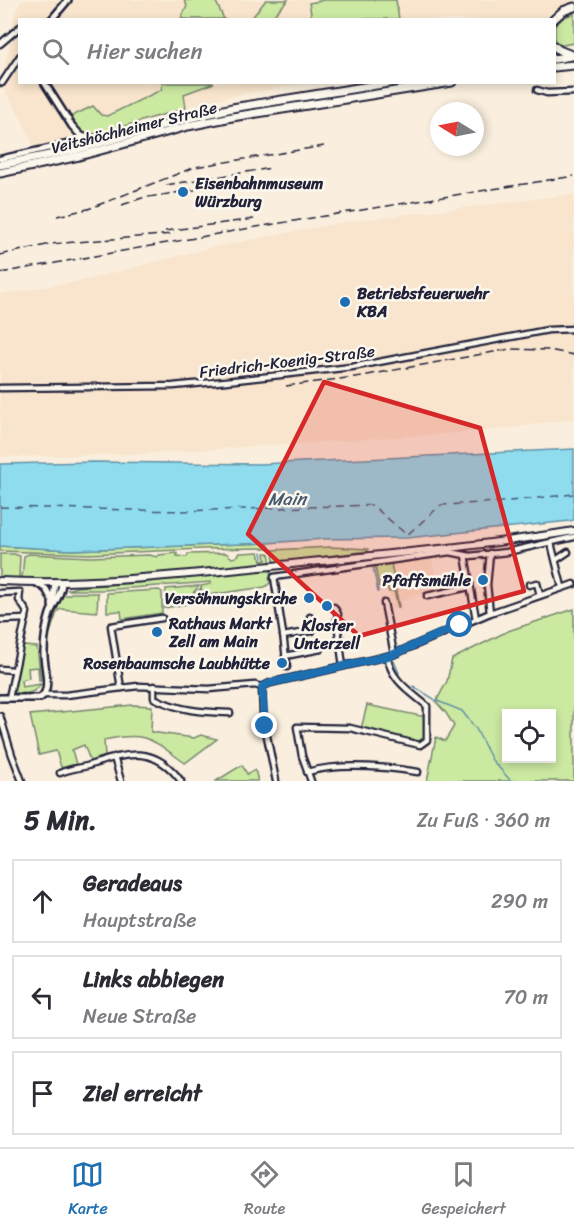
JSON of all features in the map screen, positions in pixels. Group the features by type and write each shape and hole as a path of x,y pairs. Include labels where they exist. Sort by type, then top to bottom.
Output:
{"highway":[{"path":"555,18 563,11 574,7"},
{"path":"556,47 574,56"},
{"path":"556,59 574,56"},
{"path":"556,68 574,65"},
{"name":"Veitshöchheimer Straße","path":"0,173 109,148 134,134 232,108 382,84"},
{"name":"Veitshöchheimer Straße","path":"0,165 260,111 439,84"},
{"path":"82,137 93,140 115,135 122,141"}],"main road":[{"path":"0,581 58,583 126,580 458,547 574,531"}],"street":[{"path":"53,18 68,0"},
{"path":"0,44 18,29"},
{"path":"2,83 17,62"},
{"path":"45,84 72,126 82,137"},
{"path":"537,90 549,93 574,92"},
{"name":"Veitshöchheimer Straße","path":"0,159 76,142 82,137"},
{"name":"Friedrich-Koenig-Straße","path":"0,388 173,386 226,381 352,366 544,331 574,329"},
{"path":"287,667 284,636 273,577 450,552 465,555 515,551 574,537"},
{"path":"551,543 562,587"},
{"path":"556,560 568,552"},
{"path":"490,553 488,585 490,613"},
{"path":"465,555 476,618"},
{"path":"35,582 46,589 53,601"},
{"path":"51,613 58,583"},
{"path":"44,695 46,689 43,660 46,628 60,594 58,583"},
{"path":"530,585 537,583 540,596"},
{"path":"0,698 40,698 44,695 154,686 209,689 255,685 262,687 288,676 388,656 476,618 574,584"},
{"path":"427,596 469,586"},
{"path":"0,593 20,592 19,600 27,612 9,698"},
{"path":"384,603 394,654"},
{"path":"334,607 338,614 337,620"},
{"path":"284,636 312,631 310,617"},
{"path":"121,688 111,626 162,618"},
{"path":"0,620 26,619"},
{"path":"338,630 344,666"},
{"path":"285,656 321,649"},
{"path":"311,781 302,756 297,727 350,728 417,745 426,743 429,736 427,706 394,676 388,656"},
{"path":"0,669 15,670"},
{"path":"154,686 154,698 171,705 200,713 230,713"},
{"path":"262,687 263,716 276,781"},
{"path":"0,716 3,737 22,781"},
{"path":"60,773 114,757 142,754 174,772 181,781"},
{"path":"114,757 121,781"},
{"path":"307,772 320,768 373,768 418,772"}],"highlighted area":[{"path":"324,382 480,428 524,591 359,636 248,534"}],"shaded area":[{"path":"22,0 574,0 551,12 546,18 18,18 18,84 300,84 208,101 75,137 76,140 34,148 23,122 1,85 16,9"},
{"path":"574,194 574,419 497,430 146,454 0,457 0,294 81,281 213,247 344,222"},
{"path":"431,556 439,592 411,596 401,602 399,608 392,610 388,591 379,592 374,564"}],"green space":[{"path":"184,0 215,0 224,18 181,18 187,6"},
{"path":"266,0 288,0 271,18 252,18"},
{"path":"324,0 396,0 399,18 312,18 309,3"},
{"path":"574,13 574,43 557,46 556,25 563,18"},
{"path":"163,84 211,84 184,94 186,108 90,136 78,129 70,117 93,106 101,115 107,116 161,90"},
{"path":"267,543 270,548 89,554 0,551 0,546 71,550"},
{"path":"331,547 368,549 368,551 274,563 273,550"},
{"path":"259,552 261,561 266,560 265,553 269,553 271,563 106,578 22,578 24,556 29,554 90,557 150,555 157,557 177,553 177,556 187,557 188,554 226,553 232,558 240,553"},
{"path":"0,554 20,556 19,578 0,578"},
{"path":"391,563 399,607 394,591 389,592 387,586 379,587 375,566"},
{"path":"269,569 273,574 269,577 270,583 265,587 209,595 210,600 164,608 166,589 199,586 193,593 200,589 202,598 205,593 202,592 201,586 211,584 211,582 103,590 67,590 77,587"},
{"path":"159,590 162,592 162,613 122,619 121,611 107,612 107,593"},
{"path":"98,593 97,612 61,609 57,612 50,633 48,633 62,595"},
{"path":"574,609 574,781 427,781 436,737 445,741 454,726 436,702 447,681 452,659 508,631"},
{"path":"23,646 37,647 41,680 39,680 38,667 28,668 29,678 21,680 22,687 41,684 32,692 13,692"},
{"path":"133,705 152,706 151,732 194,738 201,735 217,739 185,763 148,739 130,736 104,740 105,757 91,763 84,745 72,750 77,768 72,770 61,767 56,751 39,755 30,715"},
{"path":"367,705 426,717 426,739 419,743 361,729"},
{"path":"242,765 247,774 255,770 258,781 216,781"}],"water":[{"name":"Main","path":"574,449 574,520 570,521 407,538 324,539 71,550 0,546 0,464 94,462 260,464"}],"waterway":[{"path":"262,552 263,558"},
{"path":"373,567 378,592"},
{"path":"394,661 399,673"},
{"path":"413,686 434,699"},
{"path":"435,700 462,711 476,729 492,760 511,781"}],"ferry route":[{"path":"0,507 182,511 372,505 407,535 441,505 501,502 574,494"}],"railway":[{"path":"57,216 88,209 195,167 324,146"},
{"path":"166,185 271,168"},
{"path":"0,273 256,227 574,176"},
{"path":"122,205 142,198 195,190"},
{"path":"165,231 254,219"},
{"path":"0,255 51,244 174,234"},
{"path":"286,386 362,376 510,349 549,350 574,355"}],"place":[{"name":"Eisenbahnmuseum Würzburg","path":"183,192"},
{"name":"Betriebsfeuerwehr KBA","path":"345,302"},
{"name":"Pfaffsmühle","path":"483,580"},
{"name":"Versöhnungskirche","path":"309,598"},
{"name":"Kloster Unterzell","path":"327,606"},
{"name":"Rathaus Markt Zell am Main","path":"157,632"},
{"name":"Rosenbaumsche Laubhütte","path":"282,663"}],"route":[{"path":"265,726 262,687 270,683 392,655 460,625"}]}
